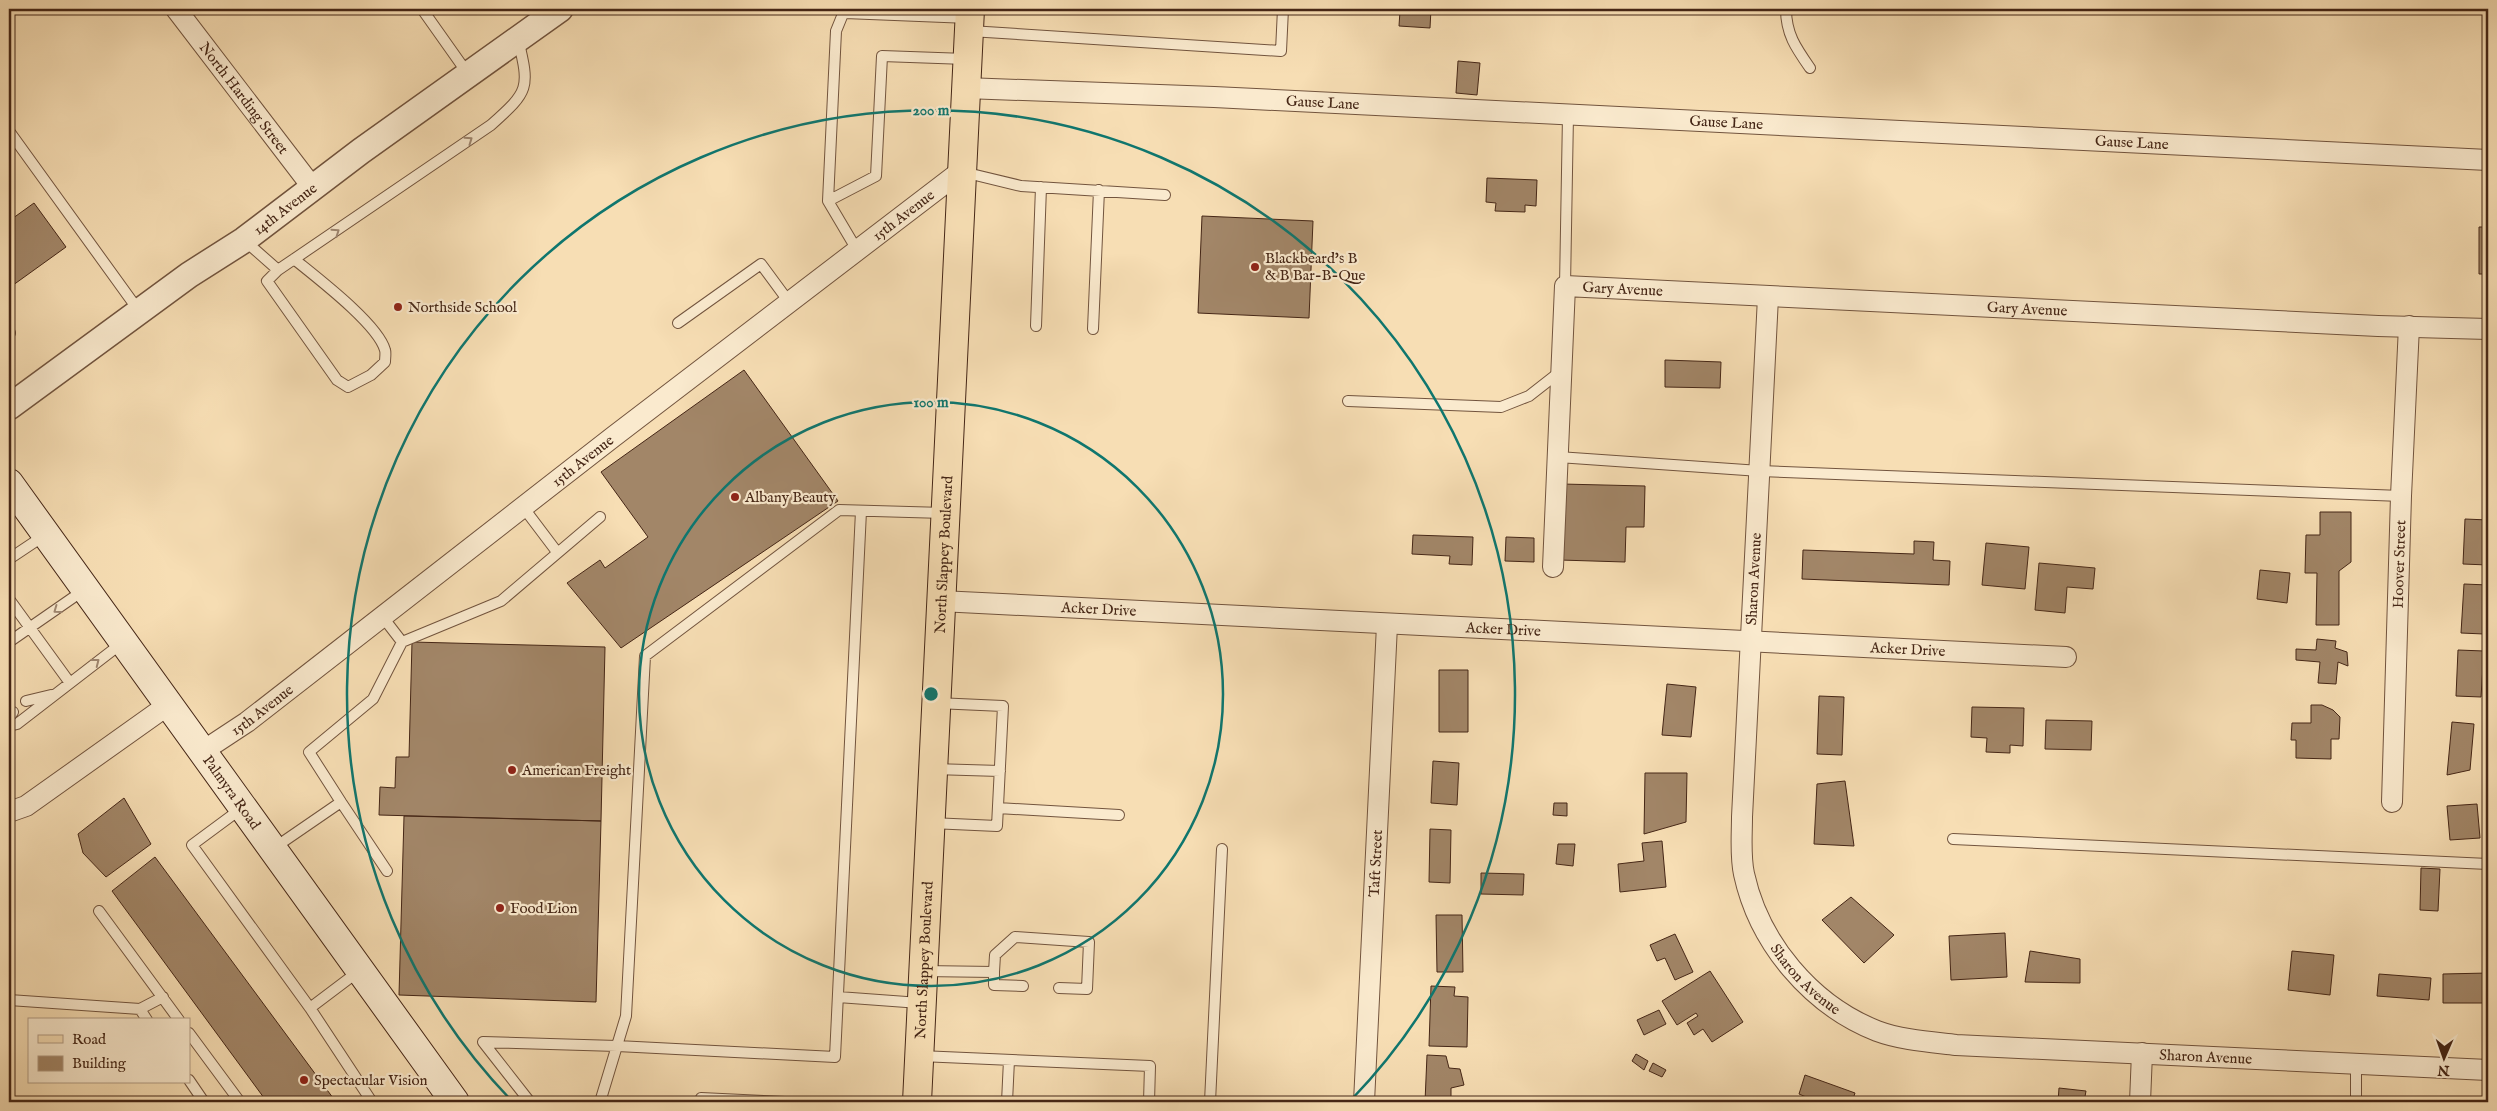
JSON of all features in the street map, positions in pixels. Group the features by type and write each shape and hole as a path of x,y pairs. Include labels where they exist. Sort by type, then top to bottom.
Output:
{"main road":[{"name":"North Slappey Boulevard","path":"917,1102 969,19"},
{"name":"Palmyra Road","path":"9,483 455,1102"}],"street":[{"name":"North Harding Street","path":"176,9 313,188"},
{"name":"14th Avenue","path":"9,407 189,275 244,240 468,74 560,9"},
{"name":"Gause Lane","path":"965,88 1214,97 2488,160"},
{"name":"15th Avenue","path":"203,752 247,722 961,171"},
{"name":"Gary Avenue","path":"1565,286 1768,297 2488,329"},
{"path":"1553,567 1565,286"},
{"name":"Sharon Avenue","path":"1768,297 1742,817 1744,872 1752,903 1764,929 1801,980 1824,1000 1852,1019 1878,1032 1956,1045 2488,1070"},
{"name":"Hoover Street","path":"2392,802 2401,496 2409,326"},
{"name":"Acker Drive","path":"940,601 2066,657"},
{"name":"Taft Street","path":"1364,1102 1387,624"},
{"path":"9,812 26,806 168,705"},
{"path":"2140,1102 2142,1053"}],"lane":[{"path":"422,9 468,74"},
{"path":"857,250 828,201 836,31 845,11 969,19 1281,51 1284,9"},
{"path":"1786,9 1786,24 1792,43 1810,68"},
{"path":"294,259 343,300 374,331 385,350 385,362 371,375 348,387 336,380 267,281 278,270 294,259 491,125 516,103 526,83 518,38"},
{"path":"828,201 876,176 882,56 966,59"},
{"path":"1565,286 1568,115"},
{"path":"9,131 139,312"},
{"path":"961,171 1021,186 1165,195"},
{"path":"1036,326 1041,187"},
{"path":"1093,329 1099,190"},
{"path":"244,240 278,270"},
{"path":"678,323 761,264 789,302"},
{"path":"1348,401 1501,407 1529,396 1562,370"},
{"path":"1558,457 1760,471 2401,496"},
{"path":"523,508 557,552"},
{"path":"600,1102 626,1016 645,656 839,510 944,513"},
{"path":"530,1102 483,1042 617,1046 835,1057 861,510"},
{"path":"386,871 308,752 372,699 402,642 500,601 600,517"},
{"path":"9,559 46,535"},
{"path":"9,642 30,630 85,589"},
{"path":"9,599 70,683"},
{"path":"382,616 402,642"},
{"path":"9,726 17,724 123,642"},
{"path":"26,701 56,694"},
{"path":"930,823 997,826 1003,706 935,703"},
{"path":"932,769 1000,771"},
{"path":"273,849 341,802"},
{"path":"243,808 192,845 310,1008 372,1102"},
{"path":"998,808 1119,815"},
{"path":"1952,840 2488,864"},
{"path":"1210,1102 1222,849"},
{"path":"99,911 178,1018"},
{"path":"1024,986 994,985 995,956 1015,937 1089,942 1087,988 1060,988"},
{"path":"310,1008 360,970"},
{"path":"922,971 994,972"},
{"path":"9,1000 140,1009 163,997"},
{"path":"838,997 921,1003"},
{"path":"140,1009 147,1018"},
{"path":"190,1033 240,1102"},
{"path":"919,1056 1150,1066 1149,1102"},
{"path":"1008,1102 1009,1060"},
{"path":"2356,1065 2356,1102"},
{"path":"190,1081 204,1102"},
{"path":"701,1102 701,1098 785,1102"}],"building":[{"path":"1385,9 1431,9 1430,28 1399,26 1400,11"},
{"path":"1458,61 1480,63 1477,95 1456,93"},
{"path":"1487,178 1537,180 1536,206 1525,205 1525,212 1495,211 1496,203 1486,202"},
{"path":"34,203 66,247 9,288 9,221"},
{"name":"Blackbeard's B & B Bar-B-Que","path":"1202,216 1313,221 1309,318 1198,313"},
{"path":"2479,227 2488,227 2488,274 2479,274"},
{"path":"1665,360 1721,362 1720,388 1665,387"},
{"path":"744,370 838,501 621,648 567,583 600,560 605,568 648,537 601,472"},
{"path":"1562,484 1645,486 1644,527 1626,527 1625,562 1560,560"},
{"path":"2320,512 2351,512 2351,562 2339,571 2339,625 2316,625 2317,573 2305,573 2306,535 2320,535"},
{"path":"2465,519 2488,520 2488,565 2463,564"},
{"path":"1413,535 1473,537 1472,565 1449,564 1450,556 1412,554"},
{"path":"1506,537 1534,538 1534,562 1505,561"},
{"path":"1914,541 1934,542 1933,560 1950,561 1949,585 1802,579 1803,550 1914,554"},
{"path":"1986,543 2029,547 2025,589 1982,585"},
{"path":"2039,563 2095,568 2093,589 2067,587 2065,613 2035,610"},
{"path":"2260,570 2290,573 2287,603 2257,599"},
{"path":"2464,584 2488,585 2484,634 2461,633"},
{"path":"2317,639 2336,641 2335,648 2347,652 2348,666 2338,662 2336,684 2318,683 2320,662 2296,660 2296,649 2316,650"},
{"path":"412,642 605,647 601,821 379,815 380,787 395,788 396,757 409,757"},
{"path":"2458,650 2484,651 2481,697 2456,696"},
{"path":"1439,670 1468,670 1468,732 1439,732"},
{"path":"1667,684 1696,687 1691,737 1662,735"},
{"path":"1819,696 1844,697 1842,755 1817,754"},
{"path":"2311,705 2322,705 2333,710 2340,717 2339,739 2331,739 2331,759 2296,758 2296,740 2291,740 2292,723 2311,723"},
{"path":"1972,707 2024,708 2023,746 2010,745 2010,753 1986,752 1987,738 1971,737"},
{"path":"2046,720 2092,721 2091,750 2045,749"},
{"path":"2452,722 2474,724 2470,770 2447,775"},
{"path":"1433,761 1459,763 1457,805 1431,803"},
{"path":"1645,773 1687,773 1686,822 1644,834"},
{"path":"1845,781 1854,846 1814,844 1817,784"},
{"path":"124,798 151,844 106,877 83,853 78,834"},
{"path":"1554,803 1567,803 1567,816 1553,815"},
{"path":"2477,804 2480,838 2450,840 2447,806"},
{"name":"Food Lion","path":"404,816 601,821 596,1002 399,995"},
{"path":"1430,829 1451,830 1450,883 1429,882"},
{"path":"1662,841 1666,887 1620,892 1618,864 1644,861 1642,843"},
{"path":"1558,844 1575,844 1573,866 1556,864"},
{"path":"155,857 336,1102 267,1102 112,891"},
{"path":"2421,868 2440,869 2438,911 2420,910"},
{"path":"1481,873 1524,874 1523,895 1481,894"},
{"path":"1851,897 1894,935 1864,963 1822,920"},
{"path":"1436,915 1462,915 1463,972 1437,972"},
{"path":"2005,933 2007,977 1951,980 1949,936"},
{"path":"1675,934 1693,972 1675,980 1665,958 1657,961 1650,945"},
{"path":"2030,951 2080,959 2080,983 2025,982"},
{"path":"2292,951 2334,955 2330,995 2288,990"},
{"path":"1710,971 1743,1022 1712,1042 1703,1029 1694,1035 1687,1023 1698,1016 1696,1013 1677,1025 1662,1001"},
{"path":"2488,973 2488,1003 2443,1003 2443,974"},
{"path":"2379,974 2431,978 2429,1000 2377,996"},
{"path":"1431,986 1455,987 1454,996 1468,997 1467,1047 1429,1046"},
{"path":"1659,1010 1666,1024 1644,1035 1637,1020"},
{"path":"1636,1054 1648,1061 1644,1070 1632,1061"},
{"path":"1427,1055 1446,1056 1449,1068 1460,1069 1464,1085 1451,1088 1451,1102 1425,1102"},
{"path":"1653,1063 1666,1070 1662,1077 1649,1071"},
{"path":"1805,1075 1855,1093 1852,1102 1818,1102 1799,1094"},
{"path":"2059,1088 2086,1091 2084,1102 2058,1102"}],"place":[{"name":"Blackbeard's B & B Bar-B-Que","path":"1255,267"},
{"name":"Northside School","path":"398,307"},
{"name":"Albany Beauty","path":"735,497"},
{"name":"American Freight","path":"512,770"},
{"name":"Food Lion","path":"500,908"},
{"name":"Spectacular Vision","path":"304,1080"}]}
